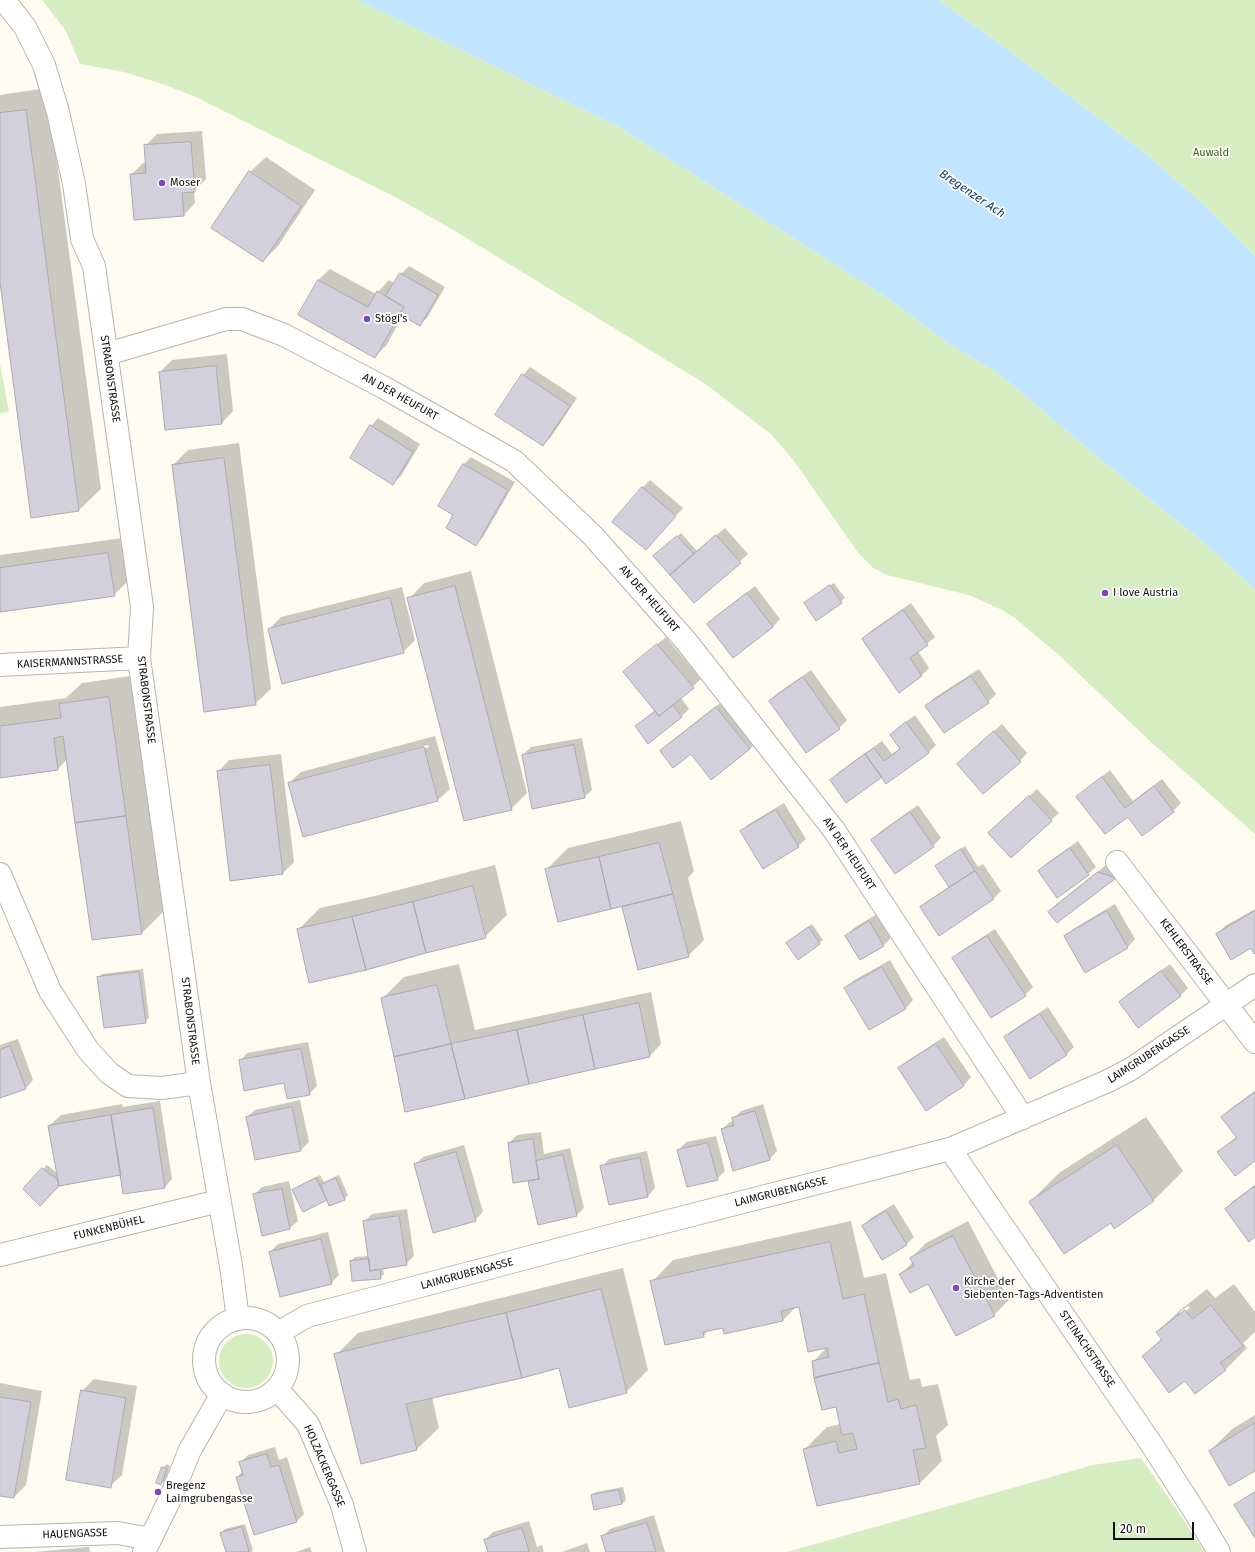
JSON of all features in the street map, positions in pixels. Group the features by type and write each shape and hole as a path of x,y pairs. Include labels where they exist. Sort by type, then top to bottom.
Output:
{"street":[{"name":"STRABONSTRASSE","path":"4,0 25,27 44,65 58,112 74,184 82,239 94,266 142,607 140,658 199,1083 218,1201 231,1266 238,1319"},
{"name":"AN DER HEUFURT","path":"107,354 226,319 242,319 284,335 383,387 514,461 593,536 686,641 834,830 1022,1118"},
{"name":"KAISERMANNSTRASSE","path":"0,665 140,658"},
{"name":"KEHLERSTRASSE","path":"1117,862 1255,1042"},
{"path":"0,874 50,991 88,1050 109,1073 128,1086 162,1088 199,1083"},
{"name":"LAIMGRUBENGASSE","path":"278,1333 307,1316 602,1238 950,1149 1087,1092 1132,1069 1255,985"},
{"name":"STEINACHSTRASSE","path":"950,1149 1157,1453 1196,1512 1219,1552"},
{"name":"FUNKENBÜHEL","path":"0,1256 218,1201"},
{"path":"249,1318 270,1326 278,1333 285,1343 288,1355 288,1367 284,1379 277,1389 267,1397 256,1401 244,1402 232,1400 222,1394 213,1385 206,1374 204,1361 210,1338 218,1329 227,1323 238,1319 249,1318"},
{"name":"HOLZACKERGASSE","path":"277,1389 308,1424 342,1505 355,1552"},
{"path":"147,1545 170,1499 190,1450 222,1394"},
{"name":"HAUENGASSE","path":"0,1537 118,1533 147,1545"}],"green space":[{"path":"42,0 358,0 619,127 889,299 949,344 997,372 1111,468 1203,542 1255,589 1255,834 1151,742 1060,656 1015,618 1000,609 969,595 887,575 872,567 859,554 794,461 772,435 704,383 455,231 399,199 196,97 160,83 124,72 80,64 66,31"},
{"name":"Auwald","path":"938,0 1255,0 1255,256 1192,194 1146,154 1003,46"},
{"path":"0,364 9,412 0,413"},
{"path":"246,1334 256,1336 265,1342 271,1351 273,1361 271,1371 265,1380 256,1386 246,1388 236,1386 227,1380 221,1371 219,1361 221,1351 227,1342 236,1336"},
{"path":"1141,1458 1204,1552 787,1552 1093,1465"}],"water":[{"name":"Bregenzer Ach","path":"358,0 938,0 1003,46 1146,154 1192,194 1255,256 1255,589 1203,542 1111,468 997,372 949,344 889,299 619,127"}],"building":[{"path":"26,110 79,511 31,518 0,282 0,113"},
{"name":"Moser","path":"191,142 195,192 182,193 184,216 134,220 130,174 146,173 144,145"},
{"path":"249,171 301,206 263,262 211,228"},
{"path":"400,273 438,295 420,326 399,314 404,307 386,296"},
{"path":"318,280 368,307 377,291 404,307 375,358 298,315"},
{"path":"216,366 222,424 165,430 159,372"},
{"path":"522,374 570,406 543,446 495,415"},
{"path":"370,425 413,452 393,485 350,458"},
{"path":"224,458 256,705 204,712 172,465"},
{"path":"463,464 508,490 476,546 446,528 453,515 438,506"},
{"path":"642,487 676,516 646,550 612,522"},
{"path":"716,535 741,563 694,603 670,575"},
{"path":"677,536 694,554 670,575 653,556"},
{"path":"108,553 115,596 0,612 0,568"},
{"path":"830,585 842,603 816,621 804,603"},
{"path":"455,586 512,810 464,821 407,598"},
{"path":"747,593 773,627 733,658 707,624"},
{"path":"390,598 404,653 282,684 268,629"},
{"path":"903,610 928,645 910,658 922,676 899,693 862,639"},
{"path":"657,644 694,688 659,716 623,672"},
{"path":"971,676 989,703 944,733 925,706"},
{"path":"803,677 840,729 806,753 769,701"},
{"path":"109,697 126,816 75,823 63,736 54,738 58,770 0,778 0,726 61,718 59,704"},
{"path":"673,705 682,717 648,744 635,726 655,711 659,716"},
{"path":"716,707 750,749 711,780 691,754 673,768 660,751"},
{"path":"906,722 929,753 886,784 865,754 874,748 884,761 900,749 890,735"},
{"path":"994,731 1021,762 983,794 957,764"},
{"path":"574,745 585,798 532,809 522,755"},
{"path":"424,747 438,801 303,837 288,783"},
{"path":"865,754 882,777 846,803 830,780"},
{"path":"270,765 283,874 230,881 217,771"},
{"path":"1102,777 1125,808 1154,786 1174,812 1142,836 1128,817 1105,834 1076,797"},
{"path":"1029,796 1052,821 1011,858 988,833"},
{"path":"776,810 799,847 763,869 740,831"},
{"path":"910,812 934,847 895,874 871,840"},
{"path":"126,816 142,934 92,940 75,823"},
{"path":"659,843 673,894 611,909 599,857"},
{"path":"1070,848 1089,875 1057,898 1038,871"},
{"path":"961,849 975,871 949,887 935,866"},
{"path":"599,857 611,909 558,922 545,869"},
{"path":"975,871 994,899 939,936 920,907"},
{"path":"1098,872 1116,878 1057,923 1048,912"},
{"path":"473,886 486,938 426,953 413,902"},
{"path":"673,894 689,957 638,970 622,907"},
{"path":"413,902 426,953 366,970 352,917"},
{"path":"1107,911 1128,948 1085,973 1064,936"},
{"path":"1255,911 1255,953 1254,954 1251,948 1231,960 1216,934"},
{"path":"352,917 366,970 309,983 297,929"},
{"path":"869,921 884,946 860,960 845,936"},
{"path":"809,927 820,944 798,960 786,943"},
{"path":"987,936 1026,996 991,1018 952,958"},
{"path":"882,967 906,1009 869,1030 844,988"},
{"path":"1161,971 1181,996 1138,1028 1119,1002"},
{"path":"139,972 146,1023 104,1028 97,977"},
{"path":"437,985 451,1044 394,1057 381,998"},
{"path":"639,1003 650,1057 595,1069 583,1015"},
{"path":"1040,1014 1067,1055 1030,1079 1004,1037"},
{"path":"583,1015 595,1069 529,1084 517,1030"},
{"path":"517,1030 529,1084 465,1099 451,1044"},
{"path":"451,1044 465,1099 405,1112 394,1057"},
{"path":"936,1044 964,1086 926,1111 898,1068"},
{"path":"10,1046 26,1089 0,1098 0,1050"},
{"path":"301,1049 310,1095 287,1099 284,1083 244,1091 239,1060"},
{"path":"1255,1092 1255,1161 1235,1176 1217,1152 1237,1138 1221,1117"},
{"path":"292,1107 301,1151 255,1160 246,1117"},
{"path":"153,1108 165,1188 123,1194 111,1115"},
{"path":"755,1111 770,1160 733,1171 721,1129 734,1125 732,1118"},
{"path":"111,1115 121,1175 59,1186 48,1126"},
{"path":"533,1139 539,1179 513,1183 508,1143"},
{"path":"708,1143 718,1180 687,1187 677,1150"},
{"path":"1117,1145 1154,1201 1114,1229 1111,1223 1064,1254 1029,1202"},
{"path":"456,1152 476,1221 433,1233 414,1164"},
{"path":"563,1155 577,1216 538,1225 528,1181 539,1179 536,1161"},
{"path":"640,1158 648,1197 609,1205 600,1166"},
{"path":"42,1168 57,1179 59,1186 40,1206 23,1189"},
{"path":"316,1178 327,1200 303,1212 292,1190"},
{"path":"336,1178 345,1200 329,1206 321,1185"},
{"path":"1255,1186 1255,1237 1249,1242 1225,1209"},
{"path":"282,1189 290,1229 262,1236 253,1194"},
{"path":"886,1211 907,1245 882,1260 862,1226"},
{"path":"399,1216 407,1265 370,1271 363,1221"},
{"name":"Kirche der Siebenten-Tags-Adventisten","path":"953,1236 995,1316 956,1336 928,1284 910,1293 899,1274 914,1266 910,1258"},
{"path":"321,1239 332,1284 280,1297 269,1252"},
{"path":"830,1242 843,1299 864,1294 879,1363 814,1378 812,1361 829,1357 827,1348 808,1352 799,1307 781,1311 783,1321 724,1334 723,1328 703,1332 704,1337 665,1345 650,1281"},
{"path":"369,1259 370,1271 380,1269 381,1279 352,1281 350,1261"},
{"path":"601,1289 627,1393 569,1408 559,1368 522,1378 506,1313"},
{"path":"1211,1305 1243,1346 1220,1363 1226,1370 1195,1394 1185,1381 1169,1393 1142,1356 1162,1340 1156,1332 1185,1310 1192,1319"},
{"path":"506,1313 522,1378 406,1404 417,1450 361,1464 334,1354"},
{"path":"879,1363 888,1402 898,1399 901,1409 916,1405 926,1448 913,1450 920,1484 817,1506 803,1449 836,1441 839,1453 857,1449 853,1433 842,1435 836,1407 822,1410 814,1378"},
{"path":"81,1390 126,1398 111,1488 66,1480"},
{"path":"0,1397 31,1402 14,1498 0,1496"},
{"path":"1255,1423 1255,1471 1229,1486 1209,1451"},
{"path":"267,1454 271,1467 279,1465 297,1522 254,1535 236,1477 243,1475 239,1462"},
{"path":"162,1467 167,1469 161,1485 156,1483"},
{"path":"619,1490 622,1504 594,1510 591,1495"},
{"path":"1255,1492 1255,1538 1234,1505"},
{"path":"647,1523 656,1552 606,1552 601,1536"},
{"path":"242,1527 249,1552 226,1552 220,1533"},
{"path":"522,1528 529,1552 488,1552 484,1540"}],"place":[{"name":"Moser","path":"162,183"},
{"name":"Stögi's","path":"367,319"},
{"name":"I love Austria","path":"1105,593"},
{"name":"Kirche der Siebenten-Tags-Adventisten","path":"956,1288"},
{"name":"Bregenz Laimgrubengasse","path":"158,1492"}]}
